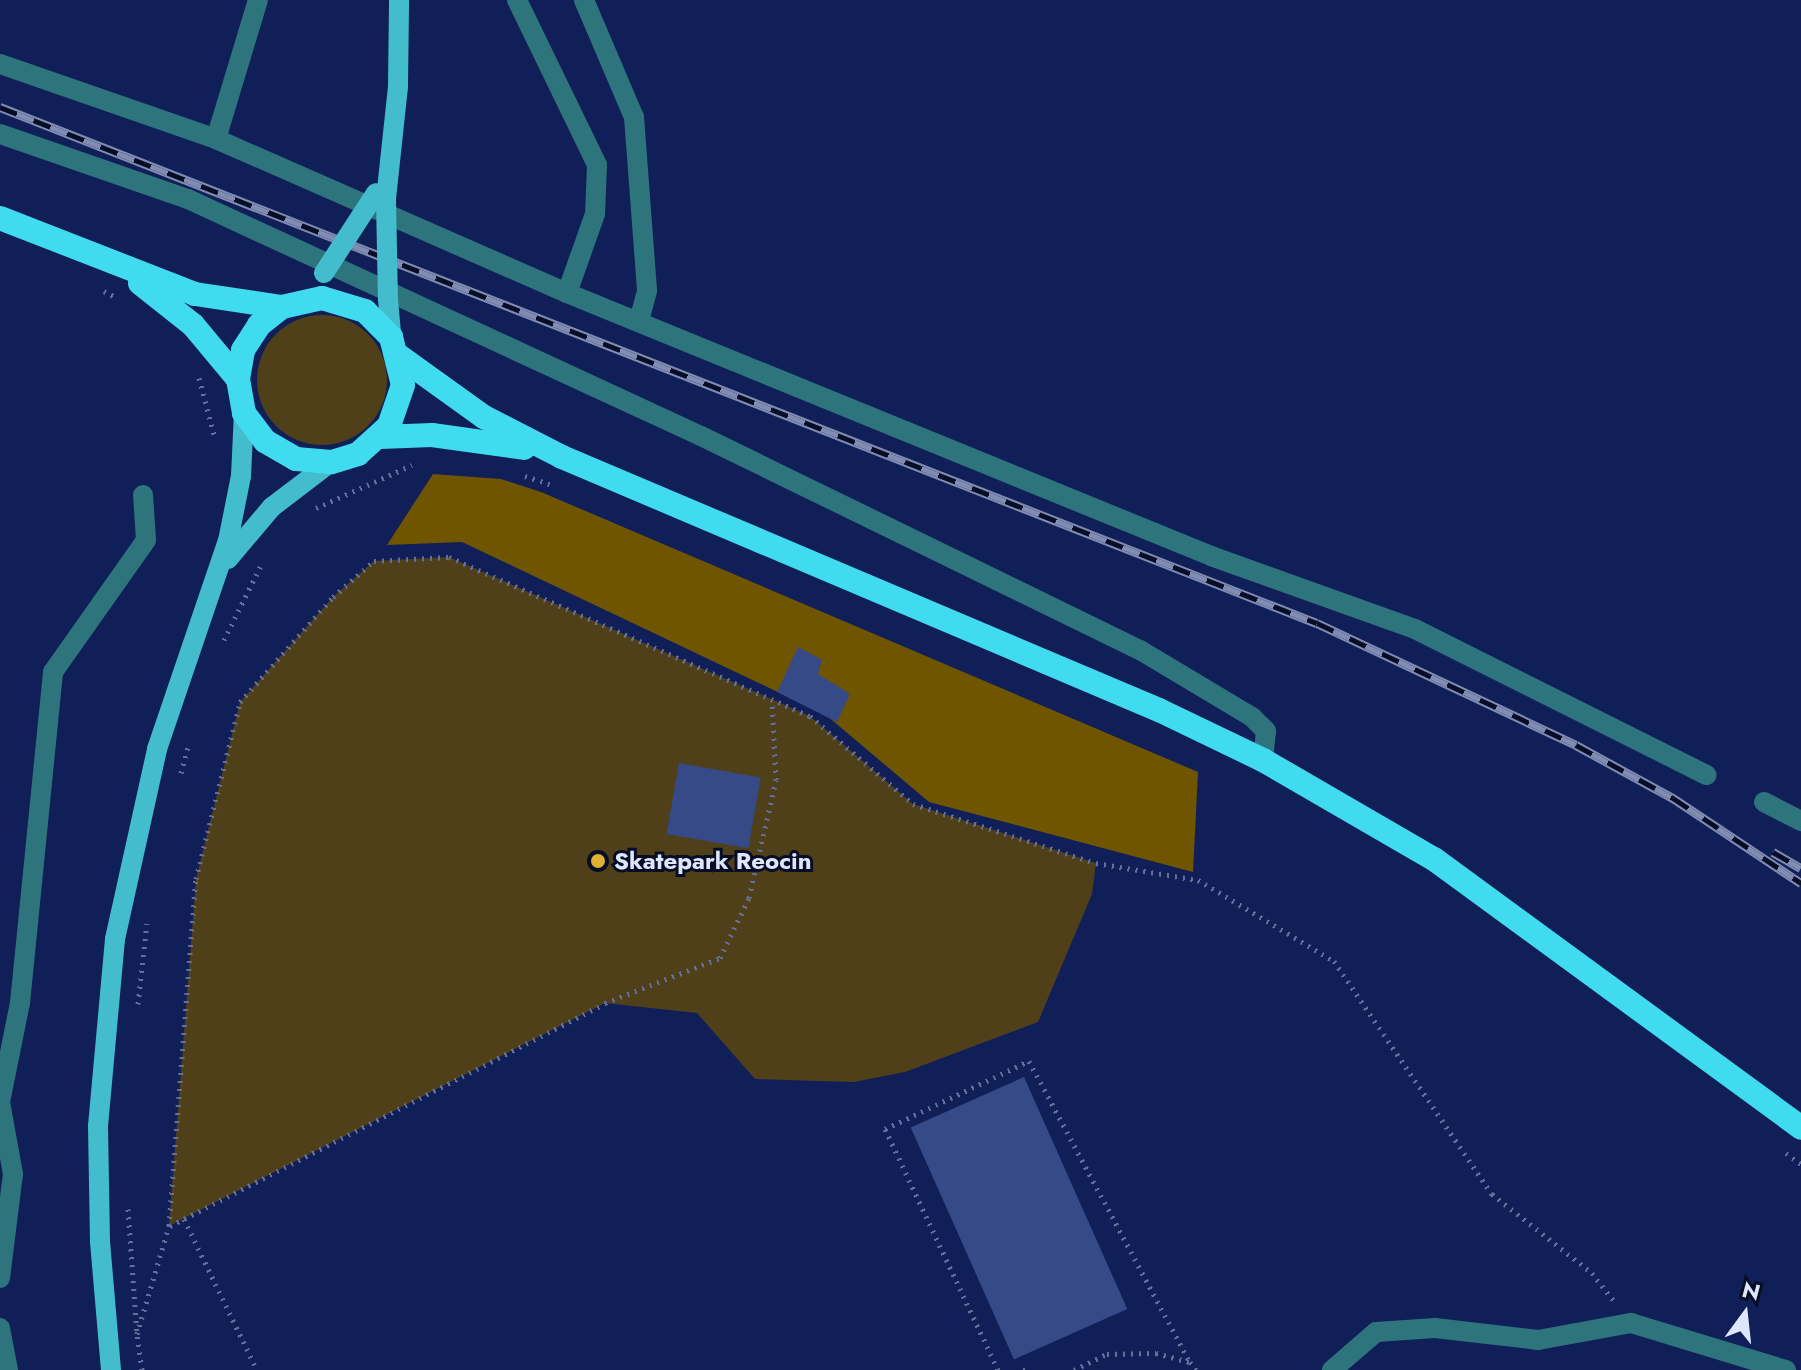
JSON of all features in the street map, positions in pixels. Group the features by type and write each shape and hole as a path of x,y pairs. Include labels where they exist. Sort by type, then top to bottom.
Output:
{"highway":[{"path":"0,218 195,294 282,307"},
{"path":"112,264 193,325 238,379"},
{"path":"395,346 401,400 380,437 358,454 331,462 280,452 244,413 238,379 250,337 282,307 307,299 352,304 377,320 395,346 484,417 562,457 1145,703 1263,760 1434,859 1795,1136"},
{"path":"380,437 472,439 562,457"}],"main road":[{"path":"395,346 388,299 381,196 391,156 398,86 399,0"},
{"path":"307,299 381,196"},
{"path":"111,1370 100,1241 98,1126 113,953 157,749 219,572 236,511 244,413"},
{"path":"219,572 272,507 331,462"}],"street":[{"path":"216,139 258,0"},
{"path":"517,0 597,165 595,214 567,293"},
{"path":"584,0 634,117 647,291 639,320"},
{"path":"0,64 216,139 567,293 1211,556 1415,629 1706,775"},
{"path":"0,134 188,199 701,436 1140,650 1252,717 1266,731 1263,760"},
{"path":"0,1278 13,1174 0,1102 20,1003 53,672 146,540 143,495"},
{"path":"1764,802 1801,821"},
{"path":"1332,1370 1376,1332 1435,1328 1538,1340 1631,1323 1786,1370"},
{"path":"0,1328 8,1370"}],"path":[{"path":"104,291 127,303"},
{"path":"197,372 216,443"},
{"path":"310,510 422,464"},
{"path":"522,474 565,489"},
{"path":"222,644 266,557"},
{"path":"137,1334 169,1226 196,879 240,702 374,561 449,557 810,716 913,804 1096,863 1198,880 1334,961 1492,1194 1592,1273 1631,1323"},
{"path":"169,1226 605,1003 720,958 749,898 776,780 772,701"},
{"path":"176,789 192,730"},
{"path":"137,1013 149,907"},
{"path":"998,1370 885,1129 1029,1061 1196,1370"},
{"path":"1795,1136 1801,1153"},
{"path":"1777,1146 1801,1164"},
{"path":"127,1196 142,1370"},
{"path":"184,1219 257,1370"},
{"path":"1074,1370 1107,1354 1156,1353 1190,1362"},
{"path":"1023,1370 1030,1370"}],"shaded area":[{"path":"322,315 347,320 368,334 382,355 387,380 382,405 368,426 347,440 322,445 297,440 276,426 262,405 257,380 262,355 276,334 297,320"},
{"path":"433,474 501,479 541,492 1198,772 1193,872 929,802 826,715 462,542 387,545"},
{"path":"449,557 810,716 913,804 1096,863 1092,894 1038,1022 905,1072 854,1082 755,1079 697,1013 605,1003 169,1226 196,879 240,702 333,597 374,561"}],"building":[{"path":"798,647 822,660 818,674 850,694 837,722 777,692"},
{"path":"679,763 761,777 748,848 666,834"},
{"path":"1024,1077 1127,1309 1014,1359 911,1127"}],"railway":[{"path":"0,107 1317,623 1576,745 1673,798 1801,883"},
{"path":"1773,852 1801,868"}],"place":[{"name":"Skatepark Reocin","path":"598,861"}]}
